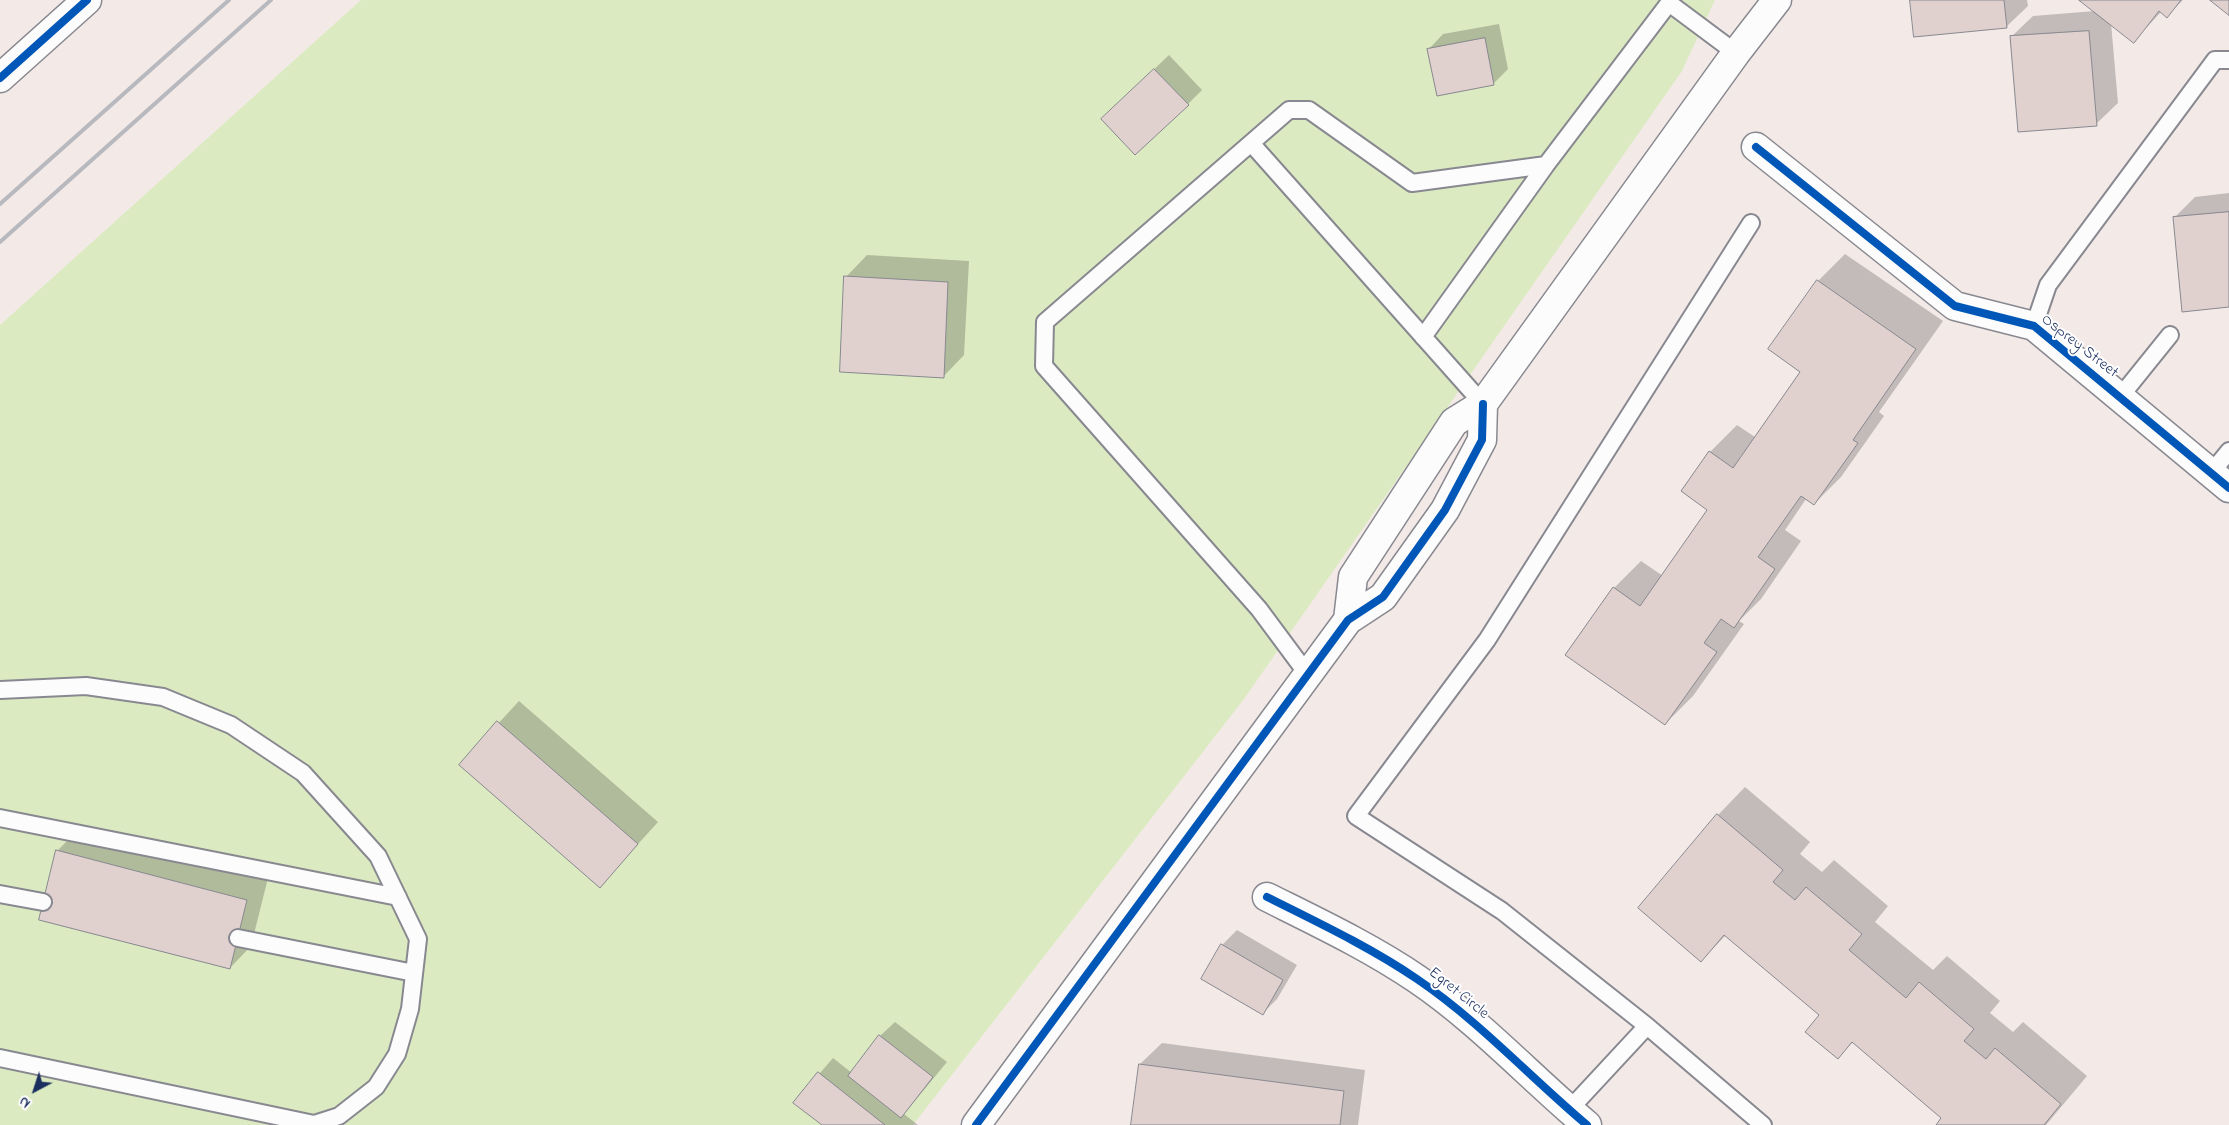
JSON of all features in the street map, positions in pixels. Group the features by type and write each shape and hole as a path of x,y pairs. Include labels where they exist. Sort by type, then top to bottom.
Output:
{"street":[{"path":"0,78 88,0"},
{"path":"1348,620 1353,577 1454,422 1483,404 1736,53 1777,0"},
{"name":"Osprey Street","path":"1756,147 1955,306 2034,326 2220,480"},
{"path":"976,1125 1348,620 1383,597 1445,510 1482,440 1483,404"},
{"name":"Egret Circle","path":"1266,896 1342,935 1417,979 1490,1038 1570,1120"}],"lane":[{"path":"1423,337 1546,165 1669,3 1736,53"},
{"path":"2034,326 2048,285 2215,60 2229,60"},
{"path":"1308,676 1259,608 1044,366 1045,322 1289,110 1308,110 1412,183 1546,165"},
{"path":"1251,143 1483,404"},
{"path":"1751,223 1487,640 1356,816 1502,910 1647,1026 1763,1125"},
{"path":"2120,398 2170,335"},
{"path":"2220,480 2229,451"},
{"path":"0,690 86,686 163,697 232,725 303,773 378,856 418,939 410,1009 397,1054 376,1087 340,1116 314,1124 0,1058"},
{"path":"0,818 398,897"},
{"path":"0,894 43,902"},
{"path":"238,938 414,973"},
{"path":"1570,1120 1647,1026"}],"green space":[{"path":"361,0 1715,0 1682,71 1244,699 913,1125 0,1125 0,325"}],"building":[{"path":"1910,0 2004,0 2007,28 1914,37"},
{"path":"2079,0 2181,0 2167,18 2159,11 2134,43"},
{"path":"2210,0 2229,0 2229,15"},
{"path":"2089,31 2097,126 2018,132 2010,36"},
{"path":"1485,38 1494,85 1437,96 1427,49"},
{"path":"1154,69 1189,105 1135,155 1101,119"},
{"path":"2229,212 2229,307 2182,312 2173,217"},
{"path":"844,276 948,282 944,378 840,372"},
{"path":"1817,280 1916,349 1853,440 1858,443 1814,505 1801,496 1758,557 1775,569 1734,628 1721,619 1704,643 1717,652 1665,725 1565,655 1613,587 1640,606 1707,510 1681,491 1709,451 1733,468 1800,372 1768,349"},
{"path":"497,721 638,844 600,888 459,765"},
{"path":"1717,814 1783,870 1773,882 1795,900 1806,887 1862,934 1849,950 1906,998 1919,982 1974,1029 1964,1041 1986,1059 1995,1048 2061,1104 2044,1125 1936,1125 1941,1118 1852,1042 1838,1059 1805,1032 1819,1015 1724,935 1701,962 1638,908"},
{"path":"56,850 247,900 230,969 39,920"},
{"path":"1221,944 1283,980 1263,1015 1201,979"},
{"path":"879,1035 933,1077 901,1118 848,1076"},
{"path":"1139,1064 1344,1091 1340,1125 1131,1125"},
{"path":"818,1072 885,1125 822,1125 793,1103"}],"railway":[{"path":"0,204 229,0"},
{"path":"0,242 271,0"}],"cycle path":[{"path":"0,78 87,0"},
{"path":"1756,147 1955,306 2034,326 2229,488"},
{"path":"976,1125 1348,620 1383,597 1445,510 1482,440 1483,404"},
{"path":"1267,897 1362,946 1399,967 1440,995 1483,1031 1587,1125"}]}
